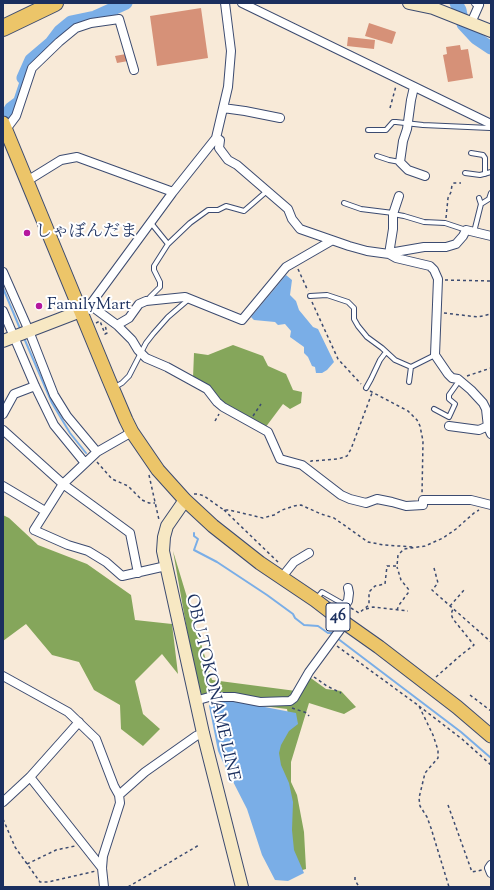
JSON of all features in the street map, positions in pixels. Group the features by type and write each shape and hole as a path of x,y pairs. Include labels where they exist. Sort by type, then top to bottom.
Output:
{"highway":[{"path":"3,28 54,3"}],"main road":[{"path":"409,3 433,8 491,31"},
{"name":"46","path":"4,128 86,308 112,388 132,432 158,470 186,501 213,526 278,575 316,600 379,647 429,685 491,736"},
{"path":"3,342 86,308"},
{"name":"OBU-TOKONAME LINE","path":"186,501 167,526 164,537 163,551 195,701 242,887"}],"street":[{"path":"225,3 231,51 228,88 216,138 173,192 86,308 117,325 132,340 146,358 167,367 207,390 223,407 268,432 280,459 302,465 341,495 366,503 377,499 406,506 423,505 423,500 471,500 491,505"},
{"path":"242,3 491,126"},
{"path":"465,20 478,4 476,3"},
{"path":"4,128 16,116 32,68 76,28 91,23 119,19 134,70"},
{"path":"414,87 410,100 408,124 403,141 400,162 408,170 424,176"},
{"path":"224,108 280,118"},
{"path":"216,138 220,140 220,148 228,160 237,165 288,209 292,219 300,229 331,241 367,251 390,254 396,258 430,266 434,270 438,280 435,355 448,374 471,390 483,403 491,434"},
{"path":"27,181 61,160 77,157 173,192"},
{"path":"390,254 393,230 393,213 399,196"},
{"path":"390,254 416,248 446,247 456,244 470,231 491,236"},
{"path":"117,325 129,318 140,304 148,301 185,297 242,320 286,267 331,241"},
{"path":"3,272 22,334 35,386 54,425 91,457"},
{"path":"3,311 22,334 54,395 91,457"},
{"path":"3,414 14,394 35,386"},
{"path":"449,426 474,428 478,430 488,426"},
{"path":"3,430 63,484 130,533 138,573"},
{"path":"132,432 91,457 63,484 34,530 68,545 88,551 106,562 122,576 166,566"},
{"path":"3,486 45,511"},
{"path":"278,575 294,562 309,553"},
{"path":"345,605 348,601 348,588"},
{"path":"195,701 209,697 234,697 260,702 290,701 294,698 309,672 345,623"},
{"path":"3,676 68,712 96,739 114,786 119,795 120,803 103,856 102,869 104,887"},
{"path":"3,802 30,777 79,722"},
{"path":"119,795 145,772 196,736 203,733"},
{"path":"30,777 102,869"}],"lane":[{"path":"368,130 386,130 392,122 490,128 491,126"},
{"path":"471,153 483,155 485,158 485,174"},
{"path":"377,156 400,162"},
{"path":"465,173 480,175 491,172"},
{"path":"148,301 160,287 160,282 154,270 154,266 168,244 190,223 208,210 218,210 226,206 244,211 268,191"},
{"path":"344,203 361,209 393,213 424,222 445,223 470,231 481,204 489,199 491,193"},
{"path":"479,198 481,204"},
{"path":"151,223 168,244"},
{"path":"148,301 147,297 154,289"},
{"path":"310,296 327,294 348,302 354,308 354,319 367,338 395,360 411,367"},
{"path":"112,388 125,380 142,353 146,343 168,318 190,299"},
{"path":"366,388 372,379 380,360 386,352"},
{"path":"411,367 435,355"},
{"path":"409,382 411,367"},
{"path":"434,409 449,417 455,406 449,399 449,395 458,380"},
{"path":"316,600 322,592 345,605"}],"path":[{"path":"390,108 398,79"},
{"path":"445,223 448,198 452,185 454,182 461,183"},
{"path":"438,280 491,281"},
{"path":"436,312 478,317 491,314"},
{"path":"100,322 105,334 108,333"},
{"path":"458,380 491,368"},
{"path":"307,469 311,461 332,460 347,456 352,449 372,393"},
{"path":"250,421 261,404"},
{"path":"91,457 103,467 108,476 112,479 128,486 142,500 149,503 155,503"},
{"path":"148,473 159,522"},
{"path":"186,501 195,493 212,501 224,510 280,564 278,575"},
{"path":"224,510 263,518 274,515 282,510 301,505 334,518 368,542 384,545 414,547"},
{"path":"397,610 408,593 408,590 401,580 397,566 398,555 404,549 425,546 443,538 474,513 480,510"},
{"path":"366,609 369,605 370,592 372,588 385,584 387,566 397,566"},
{"path":"434,568 438,583 432,590 491,642"},
{"path":"450,606 464,590"},
{"path":"345,605 359,613 366,609 373,608 408,611"},
{"path":"429,685 474,645 453,619 451,614 453,608"},
{"path":"332,641 462,739 491,765"},
{"path":"309,672 327,686 341,693"},
{"path":"470,695 491,711"},
{"path":"419,706 434,735 438,750 438,758 425,773 423,779 419,798 420,806 431,828 449,887"},
{"path":"448,805 472,872 490,869"},
{"path":"3,819 15,847 40,882 44,883 102,869"},
{"path":"27,864 56,850 82,844"},
{"path":"128,887 199,845"},
{"path":"355,877 359,887"}],"green space":[{"path":"233,345 263,356 268,366 286,374 293,390 302,392 301,403 290,409 283,404 265,428 225,412 193,378 194,353 208,355"},
{"path":"3,515 9,518 38,545 87,564 131,595 135,620 172,624 178,674 162,654 135,681 143,714 160,729 143,746 121,729 120,705 94,690 79,662 52,655 26,624 3,641"},
{"path":"173,551 212,680 296,691 308,676 326,689 341,691 356,707 344,714 309,703 291,762 291,782 297,795 304,832 306,869 299,871 285,826 276,745 289,719 287,709 199,698"}],"water":[{"path":"26,62 31,64 13,115 3,126 3,109 6,104 14,98"},
{"path":"286,275 292,280 290,295 296,301 299,310 313,327 318,329 334,362 322,373 316,373 315,367 312,366 308,357 304,353 304,347 290,337 291,331 285,324 278,325 275,322 254,320 251,317"},
{"path":"212,700 244,703 296,713 298,724 289,731 281,745 279,753 281,765 289,783 293,802 292,830 294,850 304,873 288,881 275,880 262,855 247,809 218,751 209,706"}],"building":[{"path":"201,8 208,58 157,66 150,16"},
{"path":"369,23 396,32 392,44 365,36"},
{"path":"348,37 375,40 374,49 347,46"},
{"path":"460,45 461,50 468,49 473,78 448,82 443,55 447,54 446,47"},
{"path":"126,54 128,61 117,63 115,56"}],"waterway":[{"path":"23,78 31,60 51,43 60,31 71,22 95,17 126,3"},
{"path":"456,3 460,10 463,24 476,38 491,48"},
{"path":"3,288 21,331"},
{"path":"24,338 52,403 70,433 86,453"},
{"path":"194,533 194,536 198,539 194,550 217,562 267,595 293,614 295,618 304,625 318,626 334,635"},
{"path":"337,638 461,732 491,758"}],"place":[{"name":"しゃぼんだま","path":"27,233"},
{"name":"FamilyMart","path":"39,306"}]}
